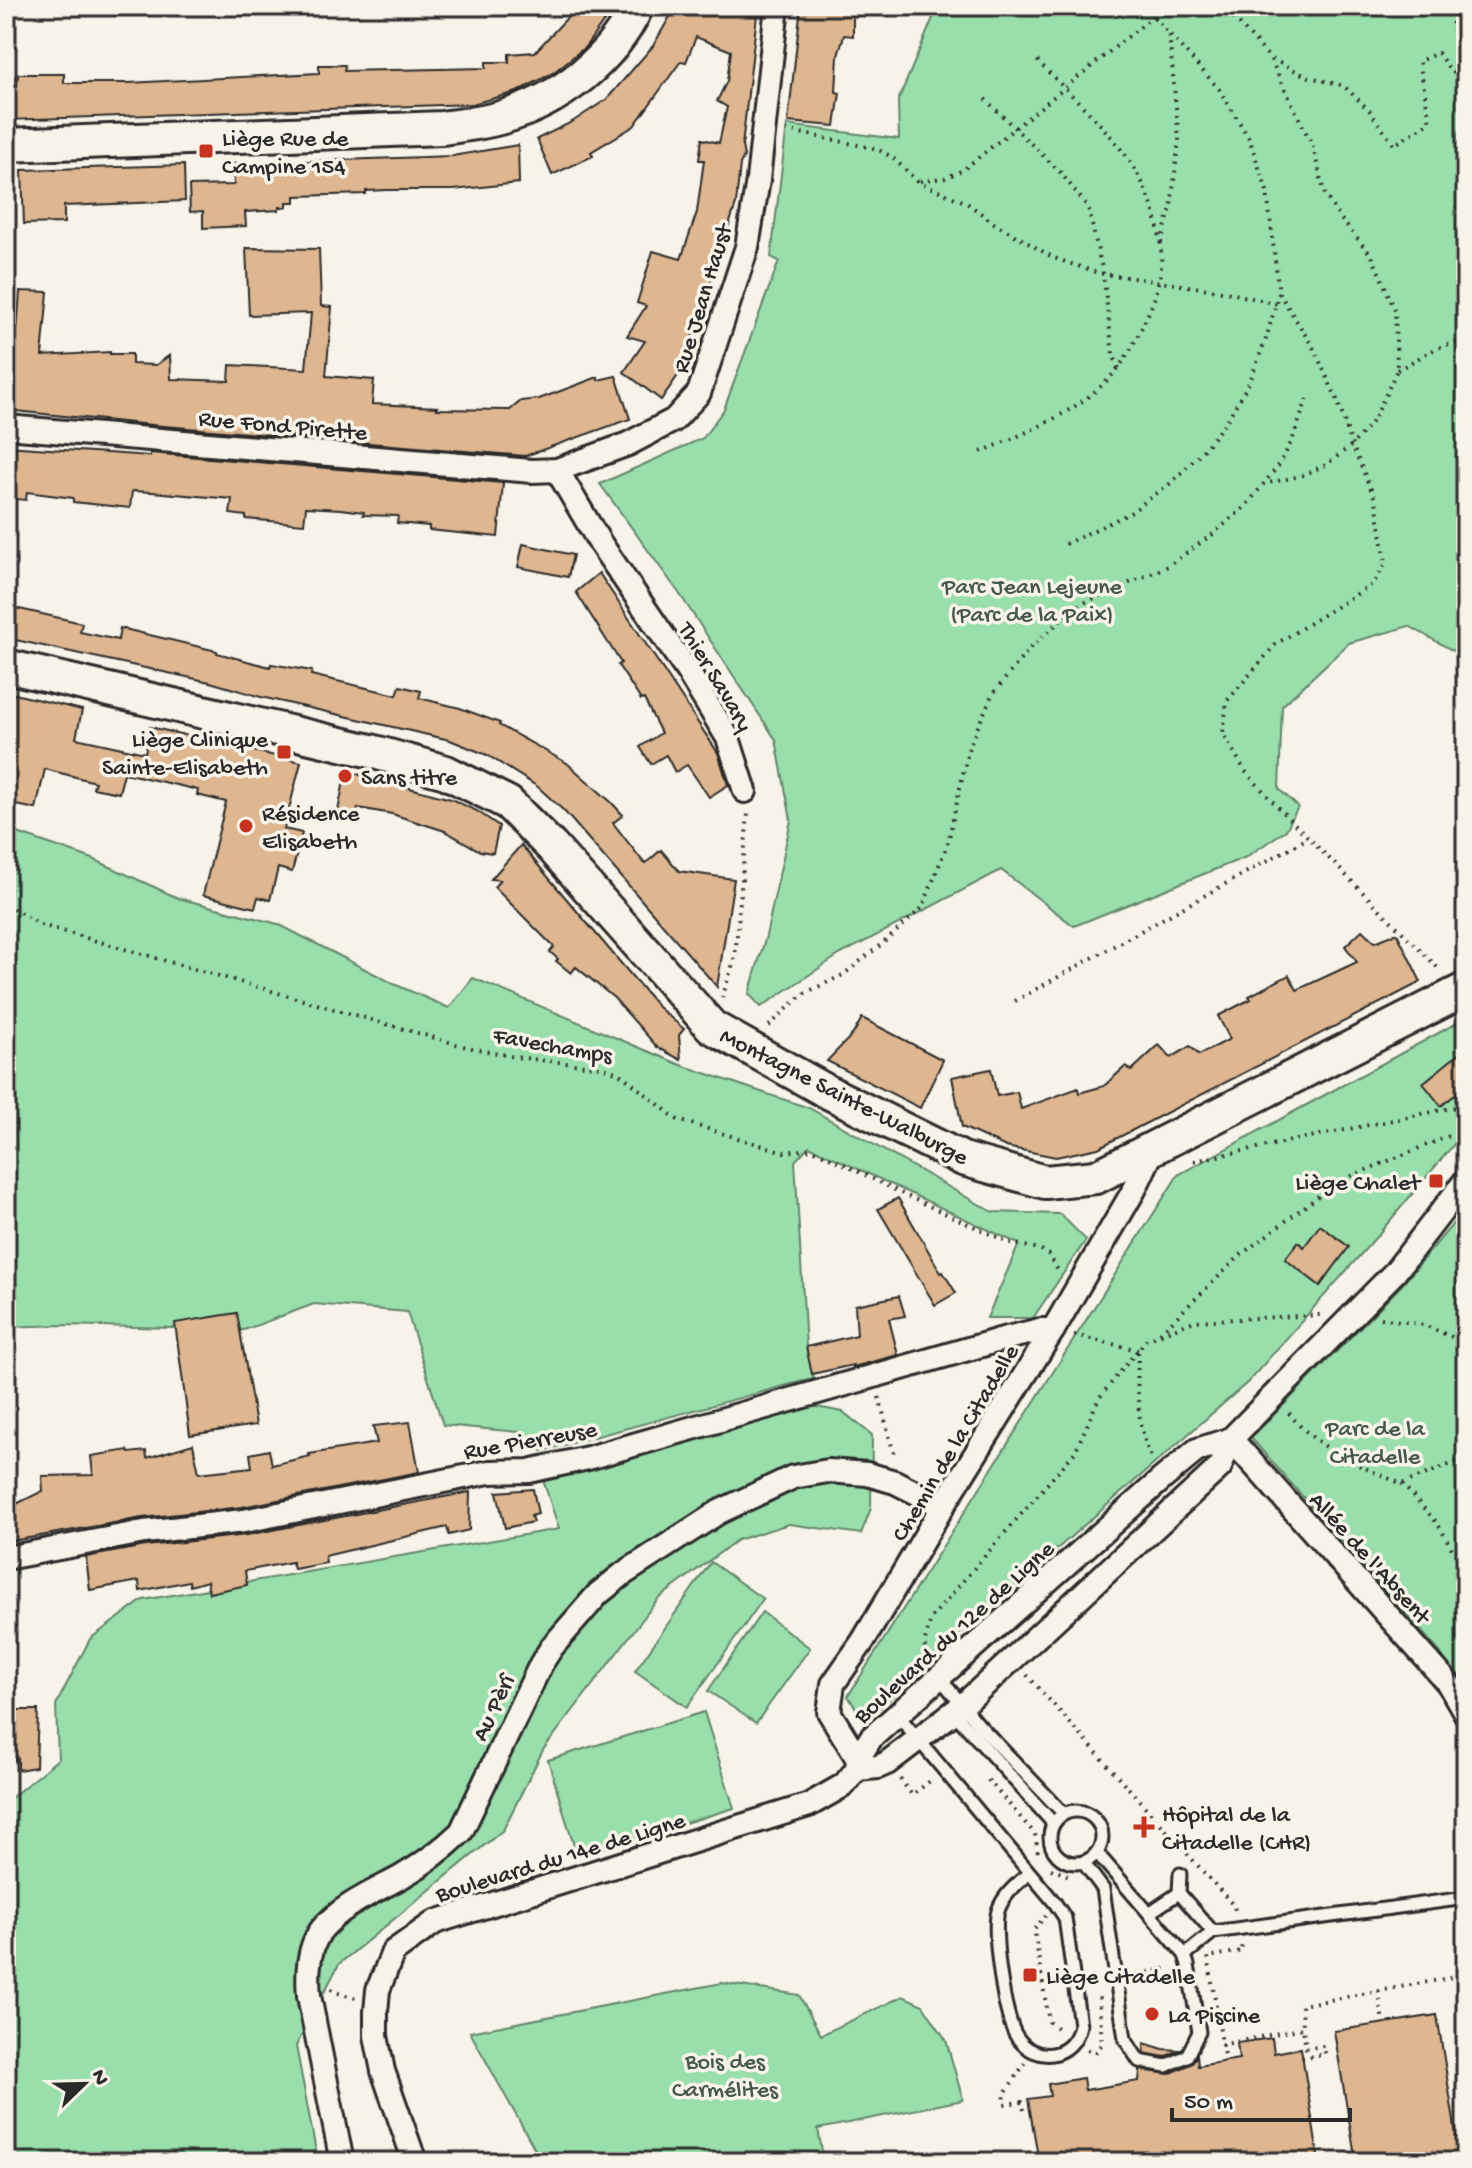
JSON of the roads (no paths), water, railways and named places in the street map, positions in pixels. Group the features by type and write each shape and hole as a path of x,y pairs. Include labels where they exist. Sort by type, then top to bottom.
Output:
{"street":[{"path":"6,145 442,128 502,118 554,97 585,74 619,37 637,6"},
{"name":"Rue Jean Haust","path":"557,470 659,430 674,420 699,393 747,247 777,6"},
{"name":"Rue Fond Pirette","path":"6,427 516,470 557,470"},
{"name":"Thier Savary","path":"557,470 600,543 688,672 728,738 745,791"},
{"name":"Montagne Sainte-Walburge","path":"6,666 371,751 446,772 508,803 552,847 712,1027 963,1159 1045,1182 1096,1177 1166,1157 1463,991"},
{"name":"Chemin de la Citadelle","path":"858,1764 829,1712 833,1684 863,1641 1053,1330 1134,1190 1166,1157"},
{"name":"Boulevard du 12e de Ligne","path":"1231,1439 1197,1450 1162,1479 871,1738 858,1764 878,1767 918,1741 958,1709 1220,1467 1231,1439 1395,1272 1466,1180"},
{"name":"Rue Pierreuse","path":"6,1558 144,1532 244,1521 489,1472 529,1471 588,1458 1003,1339 1053,1330"},
{"name":"Allée de l'Absent","path":"1231,1439 1448,1683 1466,1714"},
{"name":"Au Pèrî","path":"342,2162 309,1996 309,1968 314,1945 321,1930 338,1913 439,1853 461,1832 541,1664 564,1631 598,1594 623,1574 719,1512 793,1477 851,1471 895,1482 943,1506"},
{"name":"Boulevard du 14e de Ligne","path":"415,2162 383,2071 376,2036 378,1990 393,1952 435,1922 809,1805 844,1785 858,1764"}],"lane":[{"path":"939,1677 958,1709 1053,1823"},
{"path":"958,1709 1063,1813"},
{"path":"897,1714 918,1741 1029,1873 1065,1918 1080,2025 1078,2035 1068,2048 1048,2055 1033,2052 1023,2045 1010,2025 997,1938 998,1911 1008,1892 1029,1873"},
{"path":"1073,1810 1094,1818 1102,1837 1097,1853 1083,1862 1062,1860 1054,1853 1050,1843 1053,1823 1063,1813 1073,1810"},
{"path":"1083,1862 1103,1889 1125,2039 1139,2061 1166,2066 1187,2056 1199,2032 1186,1960 1097,1853"},
{"path":"1180,1874 1179,1893 1213,1932"},
{"path":"1149,1913 1179,1893"},
{"path":"1186,1960 1213,1932 1466,1898"}],"place":[{"name":"Liège Rue de Campine 154","path":"206,151"},
{"name":"Liège Clinique Sainte-Elisabeth","path":"284,752"},
{"name":"Sans titre","path":"345,776"},
{"name":"Résidence Elisabeth","path":"246,826"},
{"name":"Liège Chalet","path":"1436,1181"},
{"name":"Hôpital de la Citadelle (CHR)","path":"1144,1827"},
{"name":"Liège Citadelle","path":"1030,1975"},
{"name":"La Piscine","path":"1152,2014"}],"park label":[{"name":"Parc Jean Lejeune (Parc de la Paix)","path":"1032,599"},
{"name":"Parc de la Citadelle","path":"1375,1441"},
{"name":"Bois des Carmélites","path":"725,2074"}]}
